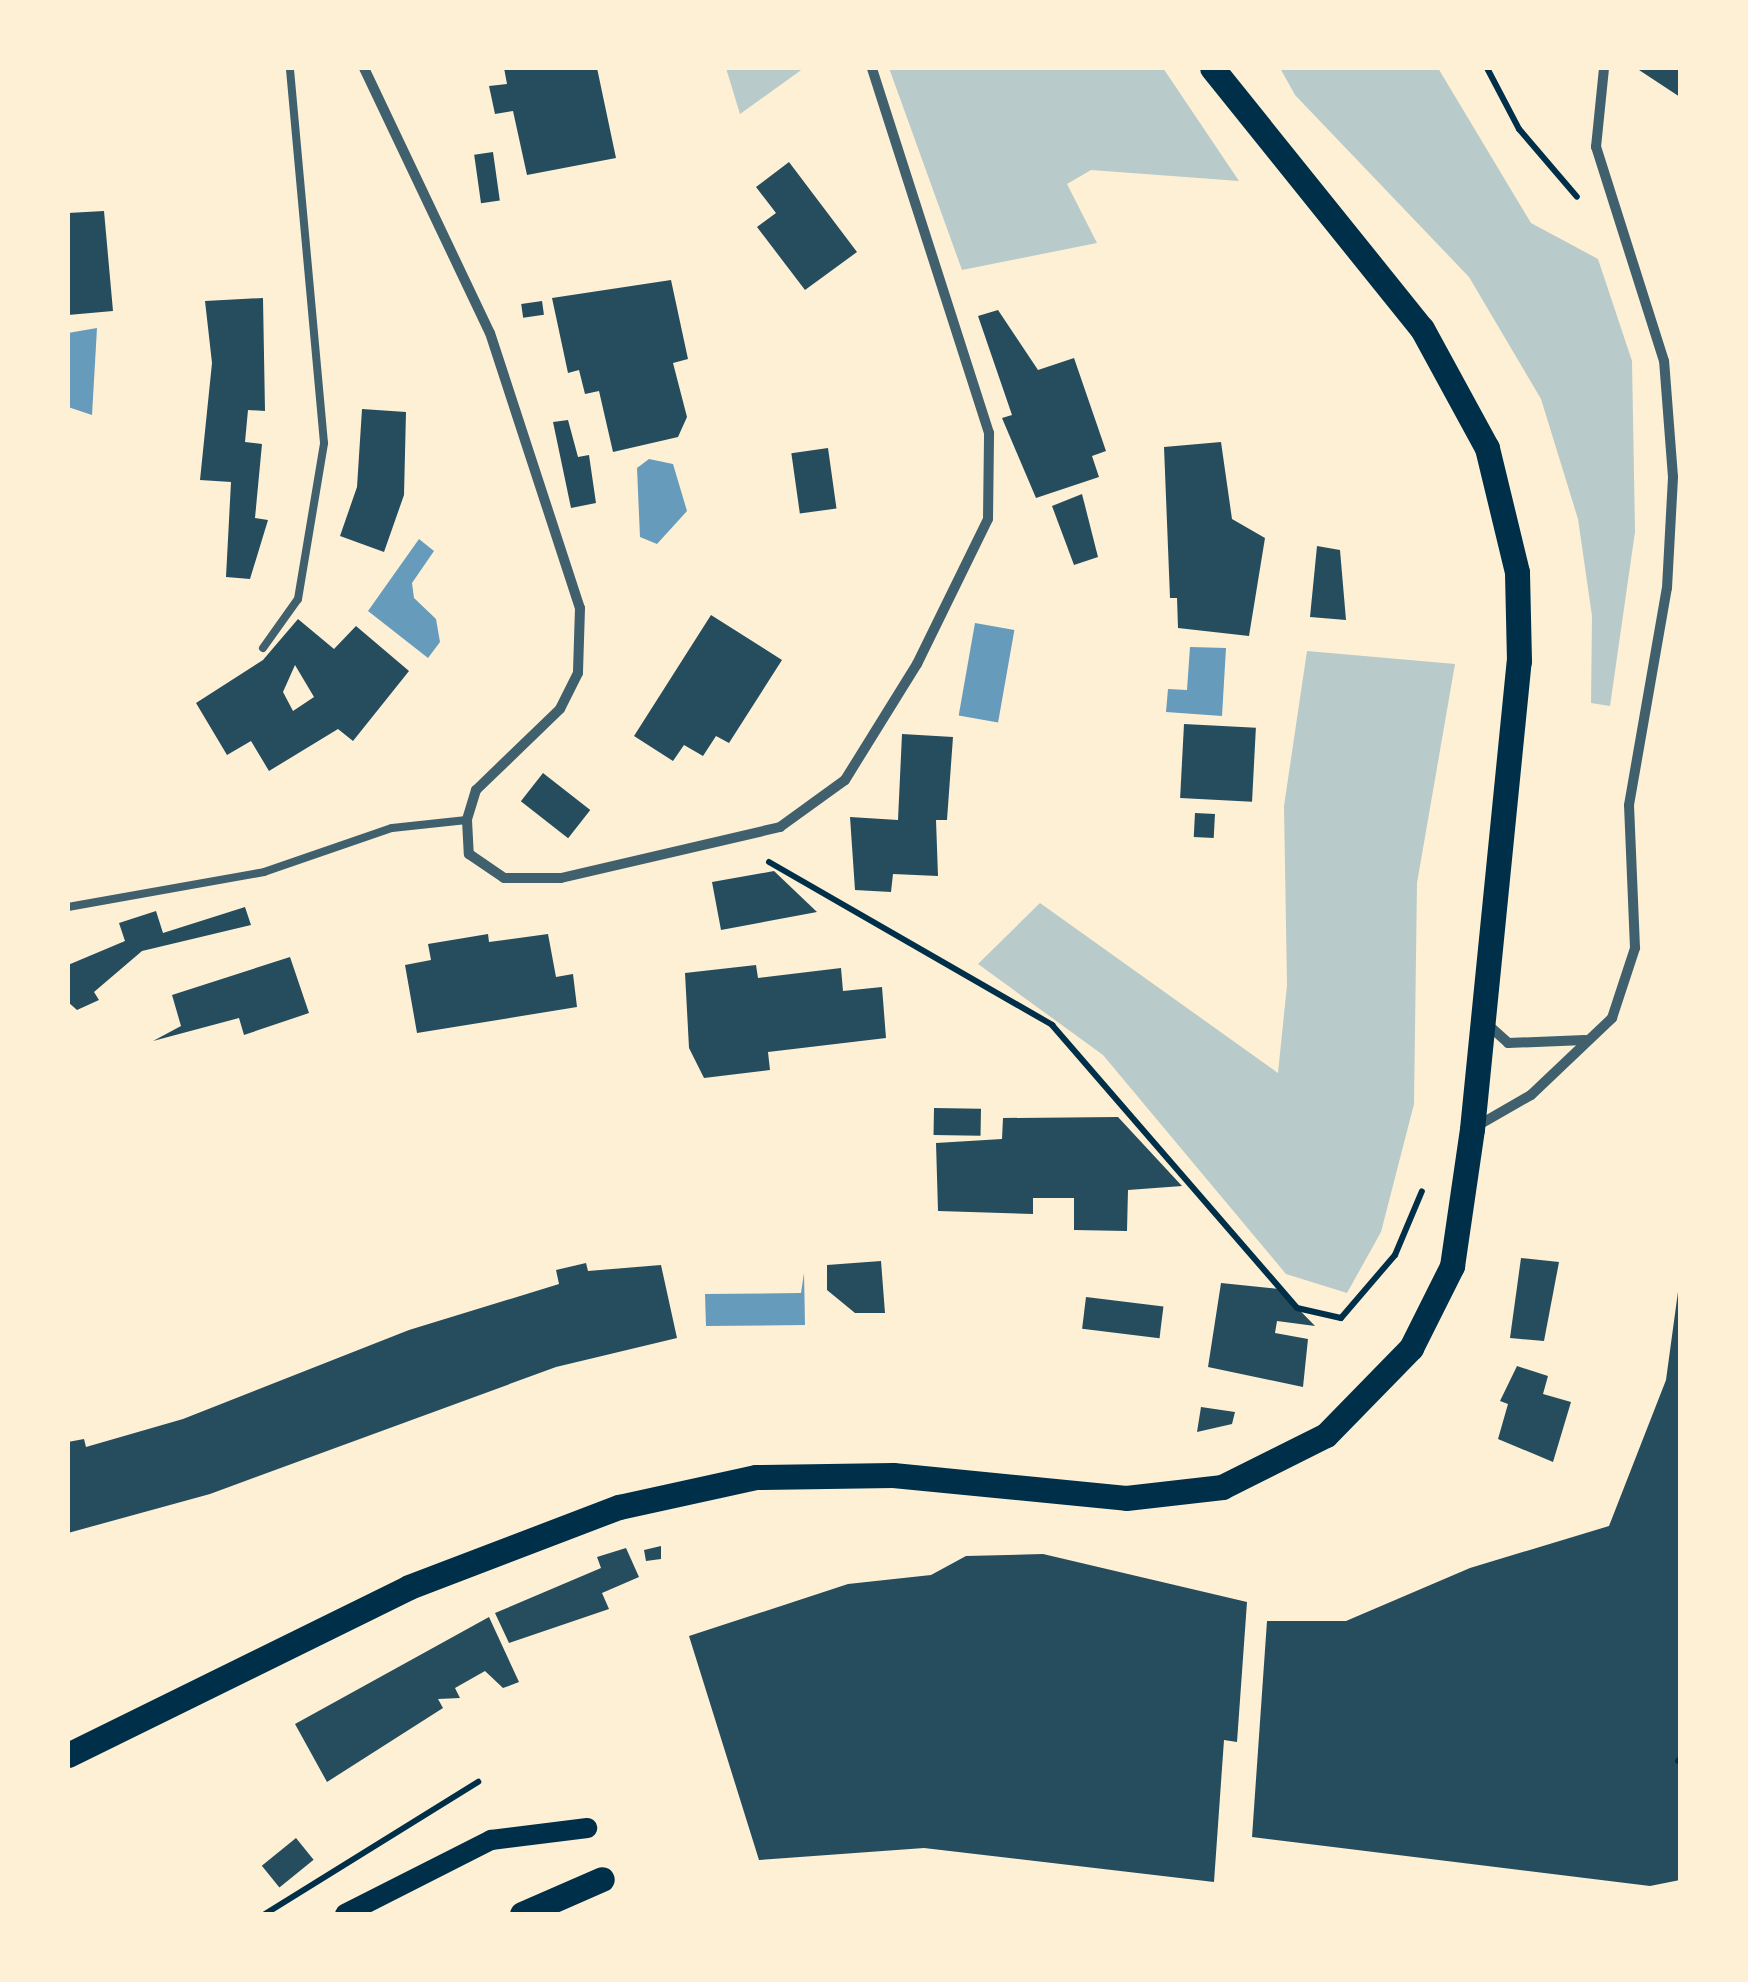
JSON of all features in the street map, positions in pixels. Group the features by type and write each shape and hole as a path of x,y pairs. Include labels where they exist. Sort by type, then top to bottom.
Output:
{"main road":[{"path":"68,1756 408,1587 619,1507 756,1478 893,1475 1126,1498 1222,1487 1326,1435 1377,1388 1411,1348 1452,1266 1472,1129 1519,661 1517,572 1487,448 1422,329 1212,68"},
{"path":"345,1914 491,1840 587,1828"},
{"path":"522,1914 602,1878"}],"street":[{"path":"364,68 490,333 580,608 578,673 560,708 476,790 467,820 470,854 504,878 561,878 780,828 845,780 917,664 988,519 989,433 872,68"},
{"path":"1472,1129 1531,1095 1612,1018 1632,966 1629,805 1667,588 1672,477 1664,361 1632,248 1596,147 1604,68"},
{"path":"1482,1019 1508,1043 1552,1048 1588,1040"}],"lane":[{"path":"264,648 298,599 324,443 290,68"},
{"path":"68,907 264,872 392,828 467,820"}],"path":[{"path":"1487,68 1519,129 1632,248"},
{"path":"743,836 788,881 1000,987 1052,1025 1298,1308 1341,1318 1395,1255 1416,1194 1466,1169"},
{"path":"265,1914 478,1782"}],"shaded area":[{"path":"726,68 804,68 740,114"},
{"path":"889,68 1163,68 1239,181 1091,170 1067,184 1097,243 962,270"},
{"path":"1280,68 1438,68 1531,223 1598,259 1632,361 1635,532 1610,706 1591,703 1592,616 1578,519 1541,399 1469,277 1295,95"},
{"path":"1307,651 1455,664 1417,883 1414,1104 1381,1232 1347,1293 1286,1274 1103,1055 978,964 1040,903 1278,1073 1287,985 1284,806"}],"water":[{"path":"97,328 92,415 68,407 68,333"},
{"path":"649,459 673,464 687,511 657,544 640,537 637,468"},
{"path":"419,539 434,551 412,583 414,598 436,619 440,642 428,658 368,611"},
{"path":"975,623 1014,630 998,723 959,716"},
{"path":"1190,647 1226,648 1222,716 1166,712 1168,689 1187,690"},
{"path":"804,1273 805,1325 706,1326 705,1294 801,1293"}],"building":[{"path":"504,68 597,68 616,158 527,175 513,111 495,114 489,86 507,84"},
{"path":"1636,68 1680,68 1680,97"},
{"path":"493,152 500,201 481,203 474,155"},
{"path":"789,162 857,252 805,290 757,227 776,213 756,187"},
{"path":"104,211 113,311 68,315 68,213"},
{"path":"671,280 688,359 673,363 687,417 678,437 613,452 599,391 585,394 579,370 568,373 552,298"},
{"path":"263,298 265,411 248,410 245,442 262,444 255,518 268,520 250,579 226,577 231,482 200,480 212,363 205,301"},
{"path":"542,301 544,315 523,318 521,304"},
{"path":"998,310 1038,370 1074,358 1106,451 1092,456 1099,477 1036,498 1002,418 1012,415 978,316"},
{"path":"362,409 406,412 404,495 384,552 340,536 357,487"},
{"path":"568,420 578,457 589,455 596,503 571,508 553,422"},
{"path":"1221,442 1232,519 1265,538 1249,636 1178,628 1177,598 1170,598 1164,447"},
{"path":"828,448 836,508 800,514 791,453"},
{"path":"1082,494 1098,557 1074,565 1052,506"},
{"path":"1317,546 1340,550 1346,620 1310,617"},
{"path":"711,615 782,660 729,743 716,736 703,756 684,745 673,761 634,736"},
{"path":"298,619 334,649 356,626 409,671 353,741 338,729 269,771 251,741 227,755 196,703 263,660","holes":["295,665 314,697 293,711 283,692"]},
{"path":"1184,724 1256,728 1252,802 1180,798"},
{"path":"902,734 953,737 947,820 936,820 938,876 893,874 891,892 855,890 850,817 898,820"},
{"path":"543,773 590,810 568,838 521,801"},
{"path":"1195,813 1215,814 1214,838 1194,837"},
{"path":"774,871 817,912 721,930 712,882"},
{"path":"245,907 251,925 142,951 94,992 99,1000 77,1010 68,1002 68,965 125,941 119,923 156,911 163,933"},
{"path":"488,934 489,942 548,934 556,977 573,974 577,1007 417,1033 405,965 431,960 428,944"},
{"path":"290,957 309,1013 244,1035 239,1018 153,1041 181,1026 172,995"},
{"path":"756,965 758,978 841,968 843,991 882,987 886,1038 768,1052 770,1070 704,1078 689,1048 685,973"},
{"path":"934,1108 981,1109 981,1136 934,1135"},
{"path":"1118,1117 1182,1186 1128,1190 1127,1231 1074,1230 1074,1198 1033,1198 1033,1214 938,1211 936,1143 1002,1139 1003,1118"},
{"path":"1521,1258 1559,1262 1544,1341 1510,1338"},
{"path":"881,1261 885,1313 855,1313 827,1290 827,1265"},
{"path":"586,1263 588,1271 661,1265 677,1338 556,1367 210,1494 68,1533 68,1442 84,1439 86,1447 183,1419 409,1330 559,1284 556,1270"},
{"path":"1680,1277 1680,1880 1650,1886 1252,1837 1267,1621 1346,1621 1470,1568 1609,1526 1666,1380"},
{"path":"1221,1283 1279,1289 1315,1326 1277,1321 1275,1333 1308,1339 1303,1387 1208,1367"},
{"path":"1086,1297 1163,1307 1160,1338 1082,1329"},
{"path":"1517,1366 1548,1376 1543,1394 1571,1402 1553,1462 1498,1439 1508,1404 1500,1401"},
{"path":"1201,1407 1235,1412 1232,1424 1197,1432"},
{"path":"661,1546 661,1559 646,1561 644,1550"},
{"path":"626,1548 639,1577 602,1593 609,1609 509,1643 495,1613 601,1568 597,1557"},
{"path":"1043,1554 1247,1602 1237,1742 1224,1740 1214,1882 924,1848 759,1860 689,1636 848,1584 931,1575 966,1556"},
{"path":"489,1617 519,1682 503,1688 485,1671 455,1688 460,1698 438,1699 443,1708 327,1782 295,1724"},
{"path":"296,1838 314,1860 279,1887 262,1866"}]}
